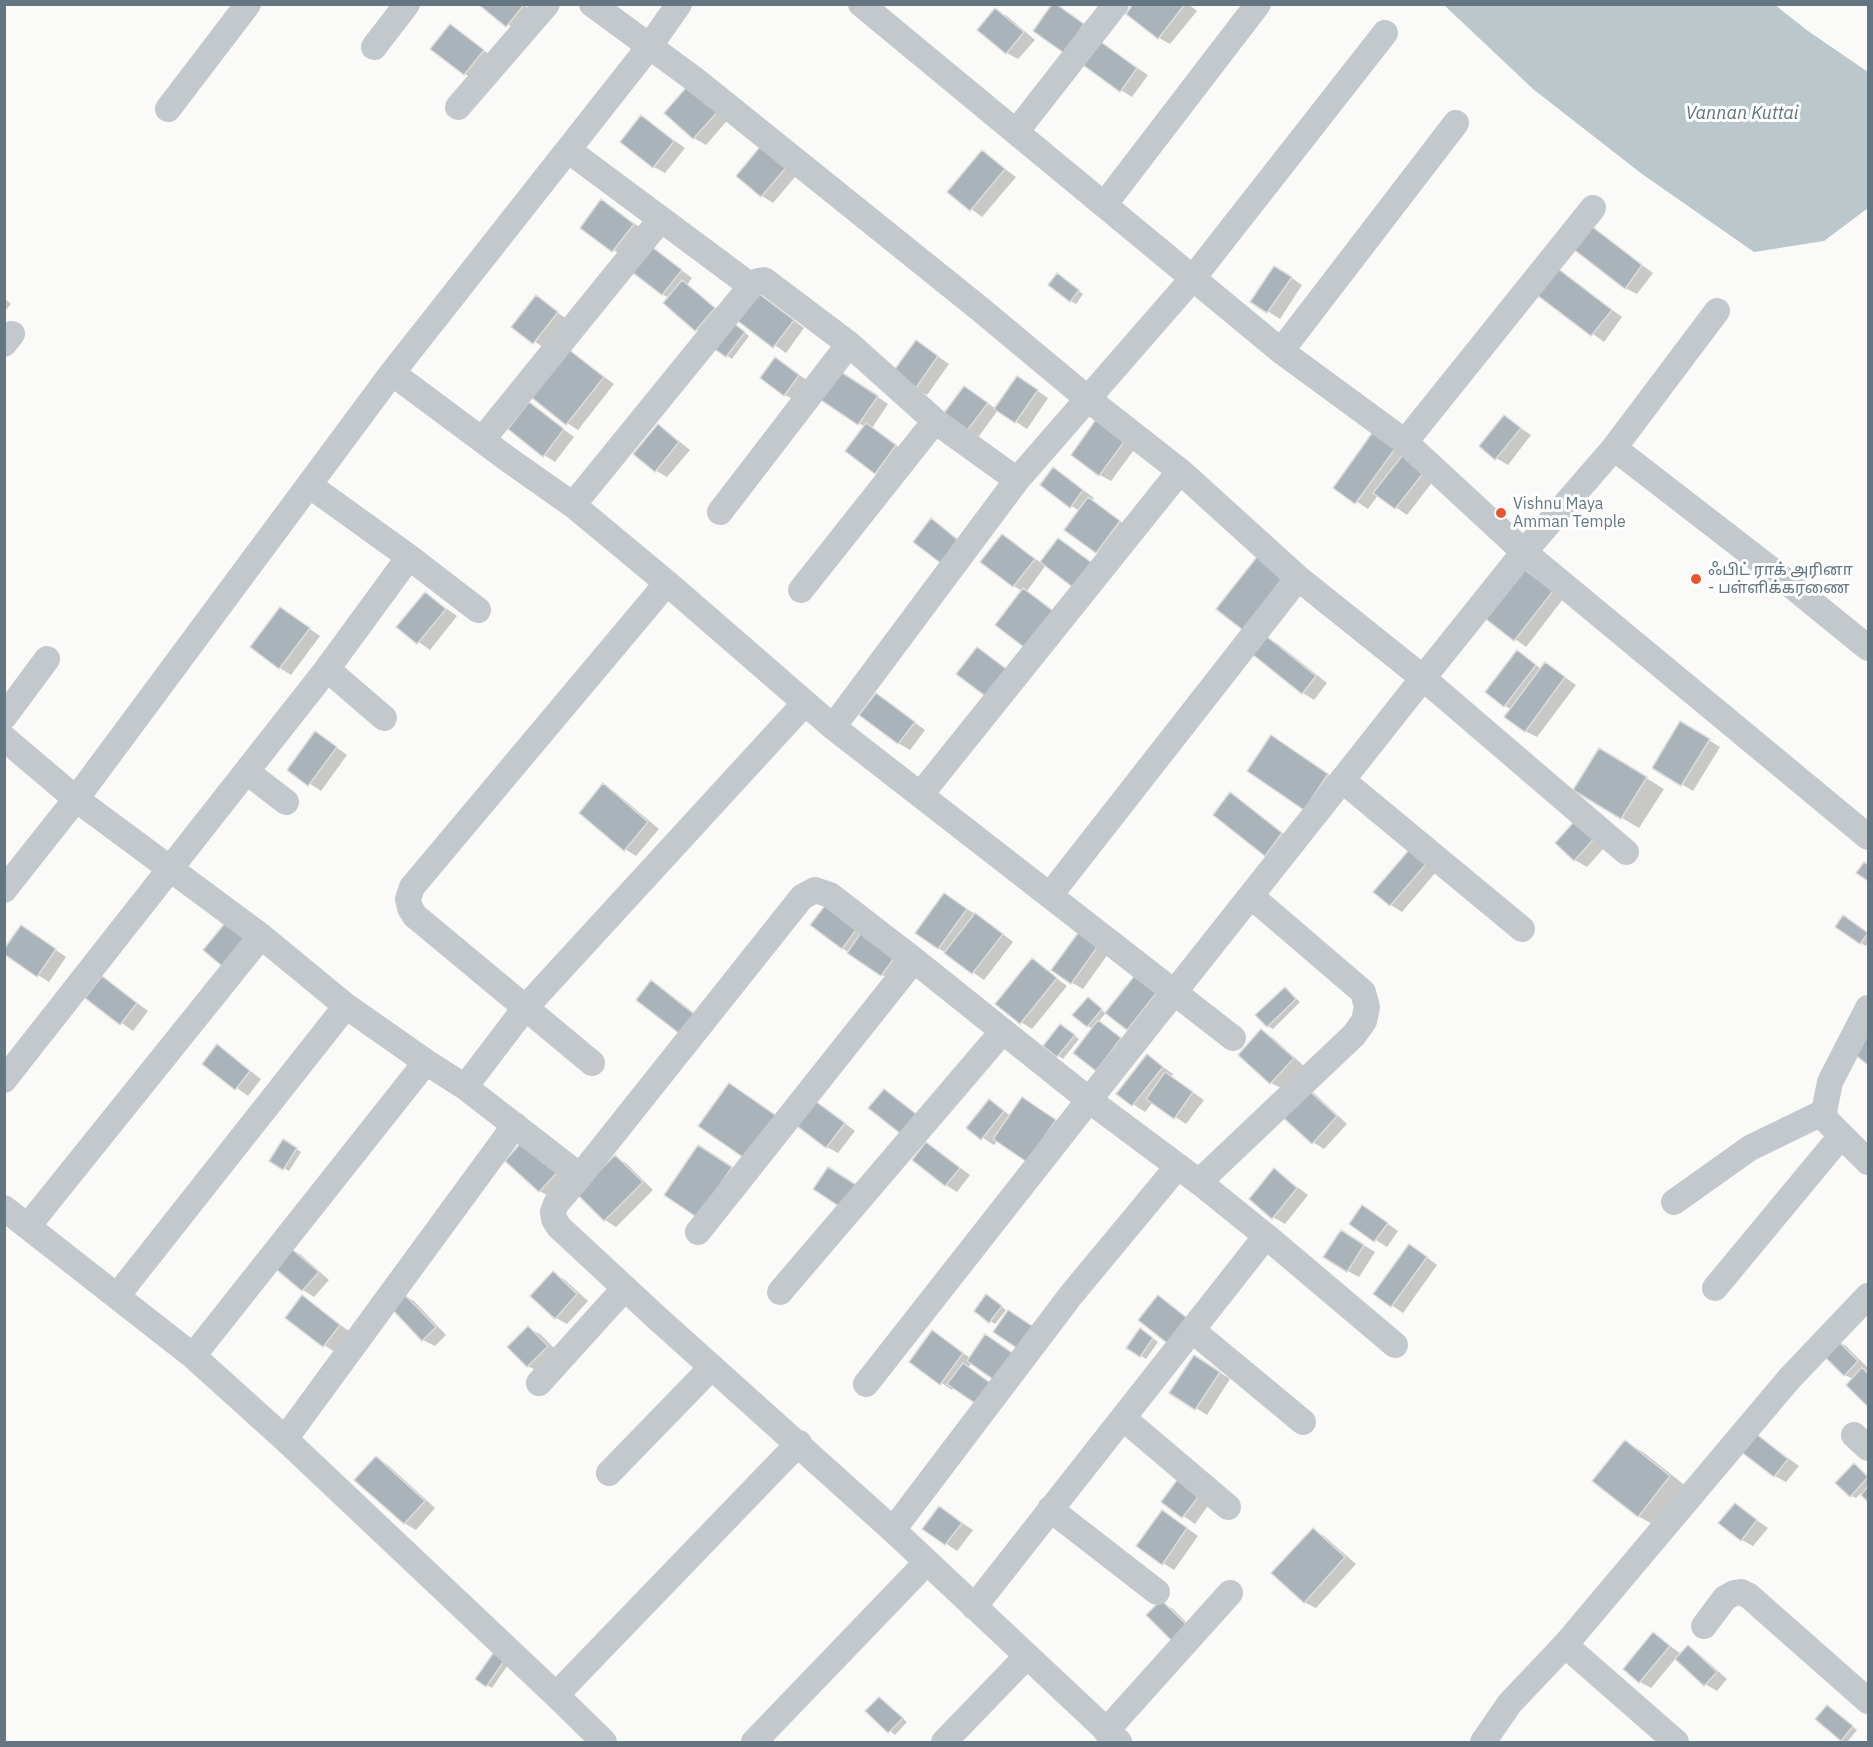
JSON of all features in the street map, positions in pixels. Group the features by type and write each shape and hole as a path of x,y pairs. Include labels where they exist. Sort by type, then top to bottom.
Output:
{"street":[{"path":"168,109 248,4"},
{"path":"374,47 407,4"},
{"path":"458,106 547,4"},
{"path":"592,4 694,79 1180,471 1298,578 1423,678 1626,852"},
{"path":"4,890 76,799 393,373 649,47 679,4"},
{"path":"861,4 1281,351 1404,442 1524,552 1869,837"},
{"path":"1016,132 1116,4"},
{"path":"1104,205 1258,4"},
{"path":"833,727 1017,480 1193,278 1385,33"},
{"path":"1281,351 1456,123"},
{"path":"568,150 751,286"},
{"path":"1404,442 1593,208"},
{"path":"482,440 661,219"},
{"path":"573,505 758,280 770,283 849,344 935,421 1017,480"},
{"path":"866,1384 1423,678 1524,552 1614,448 1717,311"},
{"path":"720,512 849,344"},
{"path":"393,373 573,505 833,727 1233,1038"},
{"path":"801,590 935,421"},
{"path":"1614,448 1869,648"},
{"path":"921,794 1180,471"},
{"path":"309,485 409,556 478,610"},
{"path":"4,1080 327,669 409,556"},
{"path":"1050,895 1298,578"},
{"path":"592,1063 416,916 410,908 408,899 412,887 667,583"},
{"path":"4,717 47,659"},
{"path":"327,669 384,718"},
{"path":"465,1087 525,1008 805,703"},
{"path":"4,738 76,799 261,936 346,1006 465,1087 580,1176"},
{"path":"247,772 286,802"},
{"path":"1342,780 1522,929"},
{"path":"1230,1593 1112,1737 799,1443 559,1227 553,1212 556,1204 802,897 815,890 830,895 1089,1100 1199,1182 1395,1345"},
{"path":"1199,1182 1354,1035 1364,1021 1367,1007 1363,992 1251,896"},
{"path":"28,1226 261,936"},
{"path":"698,1232 914,960"},
{"path":"117,1296 346,1006"},
{"path":"1869,1008 1830,1082 1824,1112 1826,1120 1869,1162"},
{"path":"780,1292 1003,1031"},
{"path":"193,1356 426,1062"},
{"path":"1674,1202 1750,1148 1824,1112"},
{"path":"285,1439 515,1125"},
{"path":"1715,1288 1841,1136"},
{"path":"893,1530 1071,1295 1178,1166"},
{"path":"4,1208 193,1356 285,1439 604,1743"},
{"path":"974,1606 1266,1236"},
{"path":"539,1383 625,1288"},
{"path":"1483,1743 1510,1703 1565,1645 1788,1379 1869,1296"},
{"path":"1192,1330 1302,1422"},
{"path":"609,1473 712,1367"},
{"path":"1123,1418 1228,1507"},
{"path":"556,1695 799,1443"},
{"path":"1050,1509 1157,1592"},
{"path":"754,1743 927,1562"},
{"path":"1704,1626 1725,1598 1741,1592 1749,1596 1869,1701"},
{"path":"1565,1645 1676,1743"},
{"path":"944,1743 1027,1656"}],"water":[{"name":"Vannan Kuttai","path":"1444,5 1775,5 1808,31 1868,72 1868,208 1824,241 1754,252 1642,174 1533,89"}],"building":[{"path":"478,4 522,4 523,6 506,27"},
{"path":"1052,4 1056,4 1084,24 1064,53 1033,31"},
{"path":"1133,4 1185,4 1158,39 1126,14"},
{"path":"995,8 1024,32 1006,54 977,30"},
{"path":"450,24 484,50 464,75 430,49"},
{"path":"1101,42 1137,68 1120,92 1083,65"},
{"path":"692,81 721,108 693,139 664,113"},
{"path":"641,115 674,141 653,168 620,142"},
{"path":"764,142 789,164 761,197 736,176"},
{"path":"982,150 1005,169 970,211 947,192"},
{"path":"601,199 634,224 612,252 580,228"},
{"path":"1590,225 1642,265 1625,289 1572,248"},
{"path":"652,247 682,270 662,295 632,272"},
{"path":"1274,266 1292,277 1267,313 1250,302"},
{"path":"1557,268 1612,310 1591,336 1537,295"},
{"path":"1057,273 1079,290 1070,302 1048,285"},
{"path":"682,280 715,308 695,331 663,303"},
{"path":"758,293 794,320 773,348 738,321"},
{"path":"536,295 558,312 533,344 511,327"},
{"path":"732,322 745,332 726,357 713,348"},
{"path":"916,340 938,356 915,389 892,373"},
{"path":"568,349 604,377 566,425 531,397"},
{"path":"775,357 799,375 784,396 760,378"},
{"path":"841,372 878,396 858,425 821,400"},
{"path":"1017,376 1038,390 1015,423 994,409"},
{"path":"964,386 988,403 962,437 939,420"},
{"path":"529,402 564,429 543,457 508,429"},
{"path":"1504,415 1521,428 1495,460 1479,446"},
{"path":"1097,418 1126,439 1099,476 1071,455"},
{"path":"866,423 896,445 875,474 845,451"},
{"path":"658,424 679,442 655,472 633,454"},
{"path":"1375,429 1397,446 1355,504 1333,488"},
{"path":"1402,456 1424,472 1395,509 1373,493"},
{"path":"1053,467 1083,490 1070,508 1040,485"},
{"path":"1088,497 1120,521 1096,553 1064,530"},
{"path":"931,518 959,541 942,564 913,542"},
{"path":"1002,534 1035,559 1013,587 980,562"},
{"path":"1058,538 1092,563 1074,588 1040,562"},
{"path":"1260,553 1288,575 1244,631 1216,609"},
{"path":"1525,570 1553,591 1514,641 1486,619"},
{"path":"1023,588 1053,611 1025,648 995,625"},
{"path":"425,592 446,609 417,644 396,627"},
{"path":"280,607 310,628 279,669 250,647"},
{"path":"1266,636 1316,676 1302,694 1252,654"},
{"path":"977,647 1009,671 988,698 956,674"},
{"path":"1517,650 1536,665 1504,707 1485,692"},
{"path":"1545,662 1565,677 1525,732 1504,717"},
{"path":"876,693 915,722 898,744 859,715"},
{"path":"1680,721 1710,739 1681,786 1652,768"},
{"path":"315,731 337,747 308,786 287,770"},
{"path":"1271,735 1328,774 1304,810 1247,771"},
{"path":"1599,748 1647,777 1621,819 1573,790"},
{"path":"603,783 648,822 624,851 579,813"},
{"path":"1230,792 1282,833 1265,856 1213,815"},
{"path":"1581,814 1600,832 1574,861 1555,843"},
{"path":"1409,850 1426,864 1390,906 1373,892"},
{"path":"1864,862 1868,865 1868,881 1856,873"},
{"path":"944,893 967,909 938,949 915,933"},
{"path":"827,903 858,927 842,949 810,925"},
{"path":"975,913 1003,934 972,974 944,953"},
{"path":"1843,915 1868,933 1860,944 1835,927"},
{"path":"226,922 245,937 222,966 203,950"},
{"path":"21,925 56,949 37,977 4,954 4,949"},
{"path":"1084,925 1103,939 1071,984 1051,970"},
{"path":"863,930 897,954 881,976 847,953"},
{"path":"1032,958 1057,978 1020,1024 995,1004"},
{"path":"1136,974 1158,991 1127,1030 1105,1013"},
{"path":"102,976 137,1003 120,1025 85,998"},
{"path":"651,980 695,1015 680,1034 636,1000"},
{"path":"1285,987 1296,999 1267,1027 1255,1015"},
{"path":"1088,997 1102,1009 1087,1027 1072,1015"},
{"path":"1098,1020 1121,1038 1096,1071 1073,1053"},
{"path":"1060,1024 1075,1035 1057,1057 1043,1046"},
{"path":"1261,1029 1294,1058 1270,1084 1238,1055"},
{"path":"1868,1032 1868,1065 1853,1053"},
{"path":"217,1044 250,1071 235,1090 202,1064"},
{"path":"1147,1054 1163,1067 1132,1106 1116,1094"},
{"path":"1165,1072 1193,1092 1174,1119 1146,1099"},
{"path":"729,1083 778,1117 747,1160 698,1126"},
{"path":"1302,1084 1337,1116 1312,1144 1277,1112"},
{"path":"884,1089 916,1114 901,1134 868,1108"},
{"path":"1022,1097 1056,1120 1027,1162 993,1139"},
{"path":"989,1099 1004,1111 981,1140 966,1128"},
{"path":"815,1101 845,1123 826,1148 797,1126"},
{"path":"527,1136 561,1168 539,1192 505,1161"},
{"path":"283,1139 297,1148 283,1170 269,1161"},
{"path":"926,1142 960,1168 945,1186 912,1160"},
{"path":"698,1145 732,1167 698,1218 664,1195"},
{"path":"615,1155 643,1182 604,1221 577,1194"},
{"path":"828,1167 861,1188 846,1211 813,1189"},
{"path":"1274,1168 1297,1188 1272,1219 1249,1199"},
{"path":"1362,1205 1388,1223 1374,1242 1349,1224"},
{"path":"1341,1230 1364,1245 1347,1272 1323,1257"},
{"path":"1409,1244 1427,1257 1391,1307 1373,1294"},
{"path":"288,1246 319,1272 302,1291 271,1265"},
{"path":"553,1271 577,1294 555,1319 530,1296"},
{"path":"403,1293 436,1327 422,1341 389,1306"},
{"path":"986,1294 1002,1306 989,1323 974,1311"},
{"path":"302,1295 340,1325 323,1347 285,1318"},
{"path":"1158,1295 1192,1322 1172,1347 1138,1320"},
{"path":"1008,1310 1038,1330 1023,1352 993,1332"},
{"path":"528,1326 548,1346 527,1367 507,1347"},
{"path":"1140,1328 1153,1338 1140,1357 1126,1348"},
{"path":"932,1330 963,1353 940,1385 909,1362"},
{"path":"985,1334 1018,1357 1000,1384 967,1361"},
{"path":"1834,1337 1858,1361 1844,1376 1820,1352"},
{"path":"1194,1355 1220,1372 1195,1410 1169,1393"},
{"path":"963,1363 997,1388 982,1408 947,1384"},
{"path":"1862,1367 1868,1374 1868,1407 1846,1385"},
{"path":"1755,1433 1788,1459 1774,1477 1740,1451"},
{"path":"1625,1440 1670,1476 1638,1517 1592,1481"},
{"path":"376,1456 425,1501 404,1524 354,1480"},
{"path":"1854,1463 1868,1477 1850,1497 1835,1483"},
{"path":"1180,1476 1202,1492 1182,1518 1161,1502"},
{"path":"1868,1486 1868,1502 1861,1495"},
{"path":"1735,1503 1757,1520 1741,1541 1718,1523"},
{"path":"939,1506 962,1523 945,1545 922,1529"},
{"path":"1162,1510 1187,1528 1162,1565 1136,1546"},
{"path":"1313,1528 1345,1557 1304,1603 1271,1573"},
{"path":"1161,1600 1187,1625 1172,1641 1146,1615"},
{"path":"1653,1632 1670,1646 1639,1683 1623,1669"},
{"path":"1688,1645 1717,1672 1704,1686 1675,1659"},
{"path":"497,1648 508,1655 486,1687 475,1679"},
{"path":"879,1697 903,1718 888,1733 865,1711"},
{"path":"1827,1705 1853,1726 1841,1741 1815,1719"}],"place":[{"name":"Vishnu Maya Amman Temple","path":"1501,513"},
{"name":"ஃபிட் ராக் அரினா - பள்ளிக்கரணை","path":"1696,579"}]}
